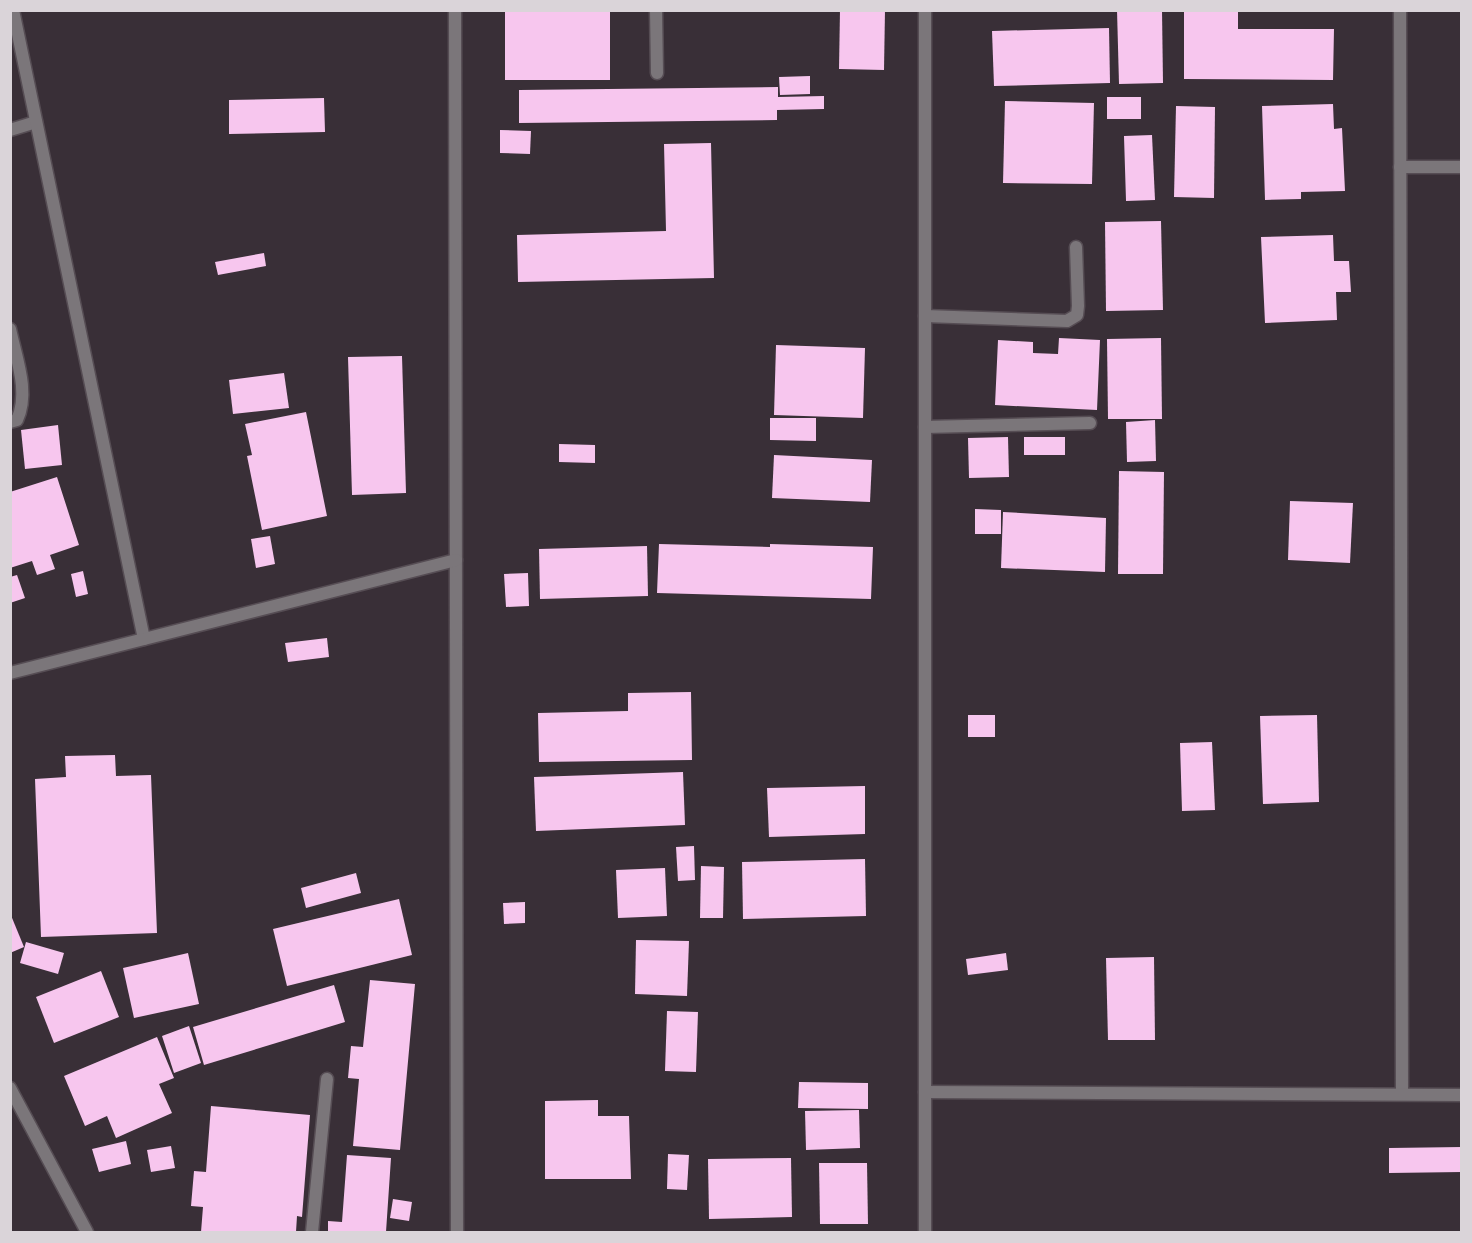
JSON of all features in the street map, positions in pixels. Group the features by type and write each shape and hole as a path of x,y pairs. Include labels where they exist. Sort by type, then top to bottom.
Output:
{"street":[{"path":"13,10 144,639"},
{"path":"455,10 457,1233"},
{"path":"656,10 657,73"},
{"path":"925,10 925,1233"},
{"path":"1400,10 1402,1094"},
{"path":"10,130 36,122"},
{"path":"1400,167 1461,167"},
{"path":"925,316 1067,321 1077,315 1076,247"},
{"path":"10,329 22,386 22,409 17,420 10,422"},
{"path":"925,427 1090,423"},
{"path":"10,673 456,560"},
{"path":"312,1233 327,1079"},
{"path":"10,1088 87,1233"},
{"path":"925,1092 1461,1095"}],"building":[{"path":"505,10 610,10 610,80 505,80"},
{"path":"840,10 885,10 884,70 839,69"},
{"path":"1117,10 1162,10 1163,83 1119,84"},
{"path":"1184,10 1238,10 1238,29 1334,29 1333,80 1184,79"},
{"path":"1109,28 1110,83 994,86 992,31"},
{"path":"810,76 810,94 780,95 779,77"},
{"path":"778,87 778,97 824,96 824,109 777,110 777,120 519,123 519,90"},
{"path":"1107,97 1141,97 1141,119 1107,119"},
{"path":"324,98 325,132 229,134 229,100"},
{"path":"1005,101 1094,103 1092,184 1003,183"},
{"path":"1333,104 1334,129 1342,128 1345,191 1301,192 1301,199 1265,200 1262,106"},
{"path":"1176,106 1215,107 1214,198 1174,197"},
{"path":"500,130 531,131 530,154 500,153"},
{"path":"1152,135 1155,200 1126,201 1124,136"},
{"path":"711,143 714,278 518,282 517,235 666,231 664,144"},
{"path":"1161,221 1163,310 1106,311 1105,222"},
{"path":"1333,235 1334,261 1349,261 1351,292 1336,292 1337,320 1265,323 1261,237"},
{"path":"264,253 266,266 218,275 215,262"},
{"path":"1059,338 1100,340 1097,410 995,405 998,340 1033,342 1033,353 1058,354"},
{"path":"1161,338 1162,419 1108,419 1107,339"},
{"path":"776,345 865,348 863,418 774,415"},
{"path":"402,356 406,493 352,495 348,357"},
{"path":"284,373 289,408 233,414 229,380"},
{"path":"306,412 327,516 262,530 247,456 252,455 245,424"},
{"path":"770,418 816,418 816,441 770,440"},
{"path":"1155,420 1156,461 1127,462 1126,422"},
{"path":"58,425 62,465 25,469 21,430"},
{"path":"1008,437 1009,477 969,478 968,438"},
{"path":"1024,437 1065,437 1065,455 1024,455"},
{"path":"559,444 595,445 595,463 559,462"},
{"path":"774,455 872,460 870,502 772,498"},
{"path":"1119,471 1164,472 1163,574 1118,574"},
{"path":"57,477 79,545 50,555 55,569 37,575 32,561 10,568 10,492"},
{"path":"1290,501 1353,503 1350,563 1288,560"},
{"path":"975,509 1001,510 1001,534 975,534"},
{"path":"1003,512 1106,518 1105,572 1001,568"},
{"path":"270,536 275,564 256,568 251,539"},
{"path":"659,544 873,547 871,599 657,593"},
{"path":"647,546 648,596 540,599 539,549"},
{"path":"83,571 88,594 76,597 71,574"},
{"path":"528,573 529,606 506,607 504,574"},
{"path":"17,575 25,598 10,603 10,577"},
{"path":"327,638 329,657 288,662 285,643"},
{"path":"691,692 692,760 539,762 538,713 628,711 628,693"},
{"path":"968,715 995,715 995,737 968,737"},
{"path":"1317,715 1319,802 1263,804 1260,716"},
{"path":"1212,742 1215,810 1182,811 1180,743"},
{"path":"115,755 116,776 151,775 157,933 41,937 35,779 66,777 65,756"},
{"path":"683,772 685,825 536,831 534,777"},
{"path":"865,786 865,834 769,837 767,788"},
{"path":"694,846 695,880 678,881 676,847"},
{"path":"865,859 866,916 743,919 742,862"},
{"path":"701,866 724,867 723,918 700,918"},
{"path":"665,868 667,916 618,918 616,870"},
{"path":"356,873 361,893 306,908 301,888"},
{"path":"399,899 412,955 287,986 273,929"},
{"path":"525,902 525,923 504,924 503,903"},
{"path":"10,913 24,947 10,953"},
{"path":"636,940 689,941 687,996 635,994"},
{"path":"26,942 64,953 58,974 20,963"},
{"path":"188,953 199,1004 134,1018 123,968"},
{"path":"1006,953 1008,970 968,975 966,959"},
{"path":"1154,957 1155,1040 1108,1040 1106,958"},
{"path":"101,971 119,1017 54,1043 36,997"},
{"path":"370,980 415,984 400,1150 353,1146 359,1079 348,1078 351,1046 363,1047"},
{"path":"334,985 345,1022 204,1065 193,1027"},
{"path":"667,1011 698,1012 696,1072 665,1071"},
{"path":"189,1026 201,1063 174,1073 162,1036"},
{"path":"157,1037 174,1078 159,1084 172,1113 116,1138 107,1116 85,1126 64,1076"},
{"path":"799,1082 868,1083 868,1109 798,1108"},
{"path":"598,1100 598,1116 629,1116 631,1179 545,1179 545,1101"},
{"path":"211,1106 310,1115 302,1217 297,1216 296,1232 201,1232 203,1207 191,1206 194,1171 206,1172"},
{"path":"859,1110 860,1148 806,1150 805,1111"},
{"path":"126,1141 131,1164 99,1172 92,1149"},
{"path":"171,1146 175,1168 151,1172 147,1150"},
{"path":"1462,1147 1462,1172 1389,1173 1389,1148"},
{"path":"668,1154 689,1155 687,1190 667,1189"},
{"path":"347,1155 391,1158 386,1232 328,1232 328,1221 342,1222"},
{"path":"791,1158 792,1217 709,1219 708,1159"},
{"path":"819,1163 867,1163 868,1224 820,1224"},
{"path":"393,1199 412,1202 409,1221 390,1218"}]}
